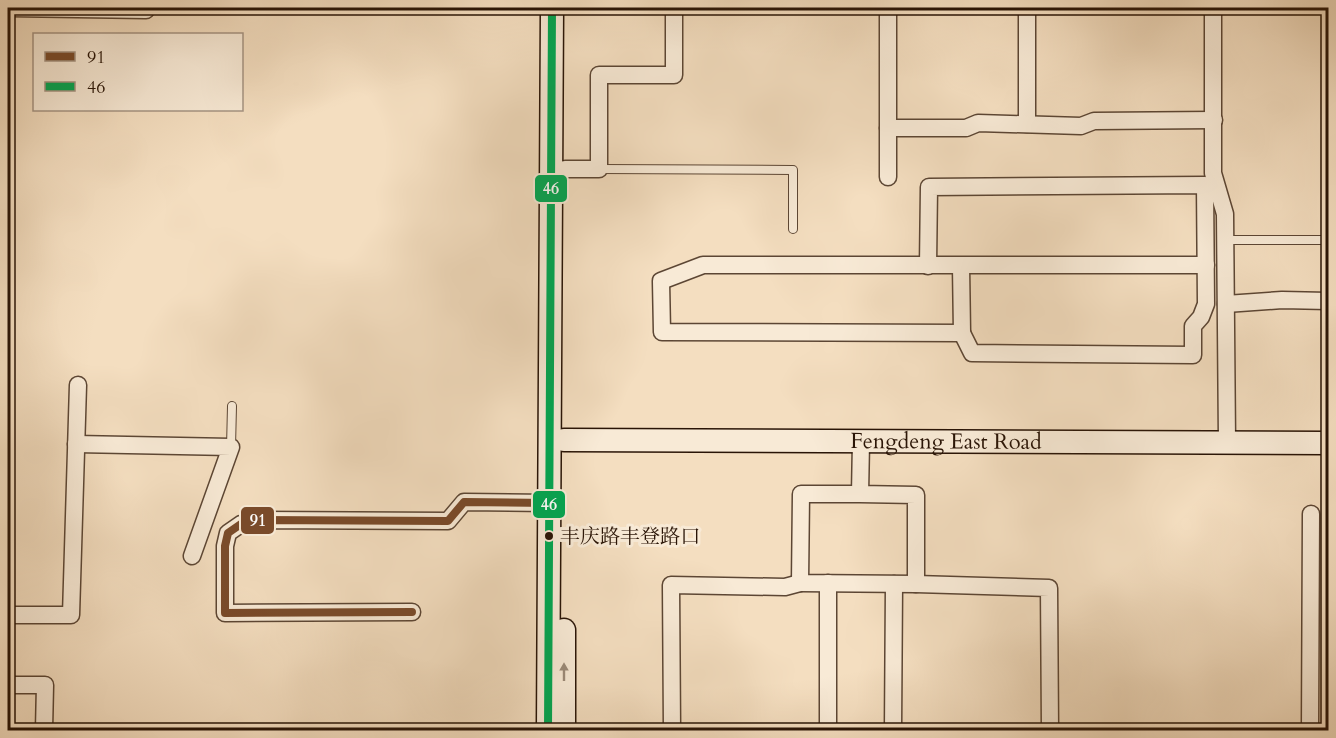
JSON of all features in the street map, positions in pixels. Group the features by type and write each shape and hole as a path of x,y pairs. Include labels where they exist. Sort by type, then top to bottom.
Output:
{"street":[{"path":"8,8 146,10"},
{"path":"548,730 552,8"},
{"path":"564,730 566,8"},
{"path":"565,169 599,169 599,75 674,75 674,8"},
{"path":"888,8 888,177"},
{"path":"1027,8 1027,124"},
{"path":"1213,8 1213,173 1225,214 1226,240 1227,441"},
{"path":"888,128 966,128 978,123 1082,126 1094,120 1214,120"},
{"path":"928,266 928,187 1205,185 1206,304 1201,317 1193,326 1193,355 972,353 962,333 961,266"},
{"path":"962,333 662,332 661,281 703,265 1206,265"},
{"path":"1226,304 1282,300 1329,302"},
{"path":"8,615 71,615 78,385"},
{"name":"Fengdeng East Road","path":"564,440 1329,442"},
{"path":"860,494 861,442"},
{"path":"76,444 231,447 192,556"},
{"path":"800,583 801,494 860,494 916,495 916,584"},
{"path":"412,612 225,613 225,546 228,533 241,524 259,520 448,521 465,502 549,503"},
{"path":"1310,730 1311,514"},
{"path":"672,730 671,585 785,587 800,583 1049,588 1050,730"},
{"path":"828,583 828,730"},
{"path":"893,730 894,584"},
{"path":"8,685 45,685 44,730"}],"lane":[{"path":"599,169 793,170 793,229"},
{"path":"1226,240 1329,240"},
{"path":"1206,304 1226,304"},
{"path":"231,447 232,406"}],"transit line":[{"name":"46","path":"548,730 552,8"},
{"name":"91","path":"412,612 225,613 225,546 228,533 241,524 259,520 448,521 464,502 549,503"}],"place":[{"name":"丰庆路丰登路口","path":"549,536"}]}
